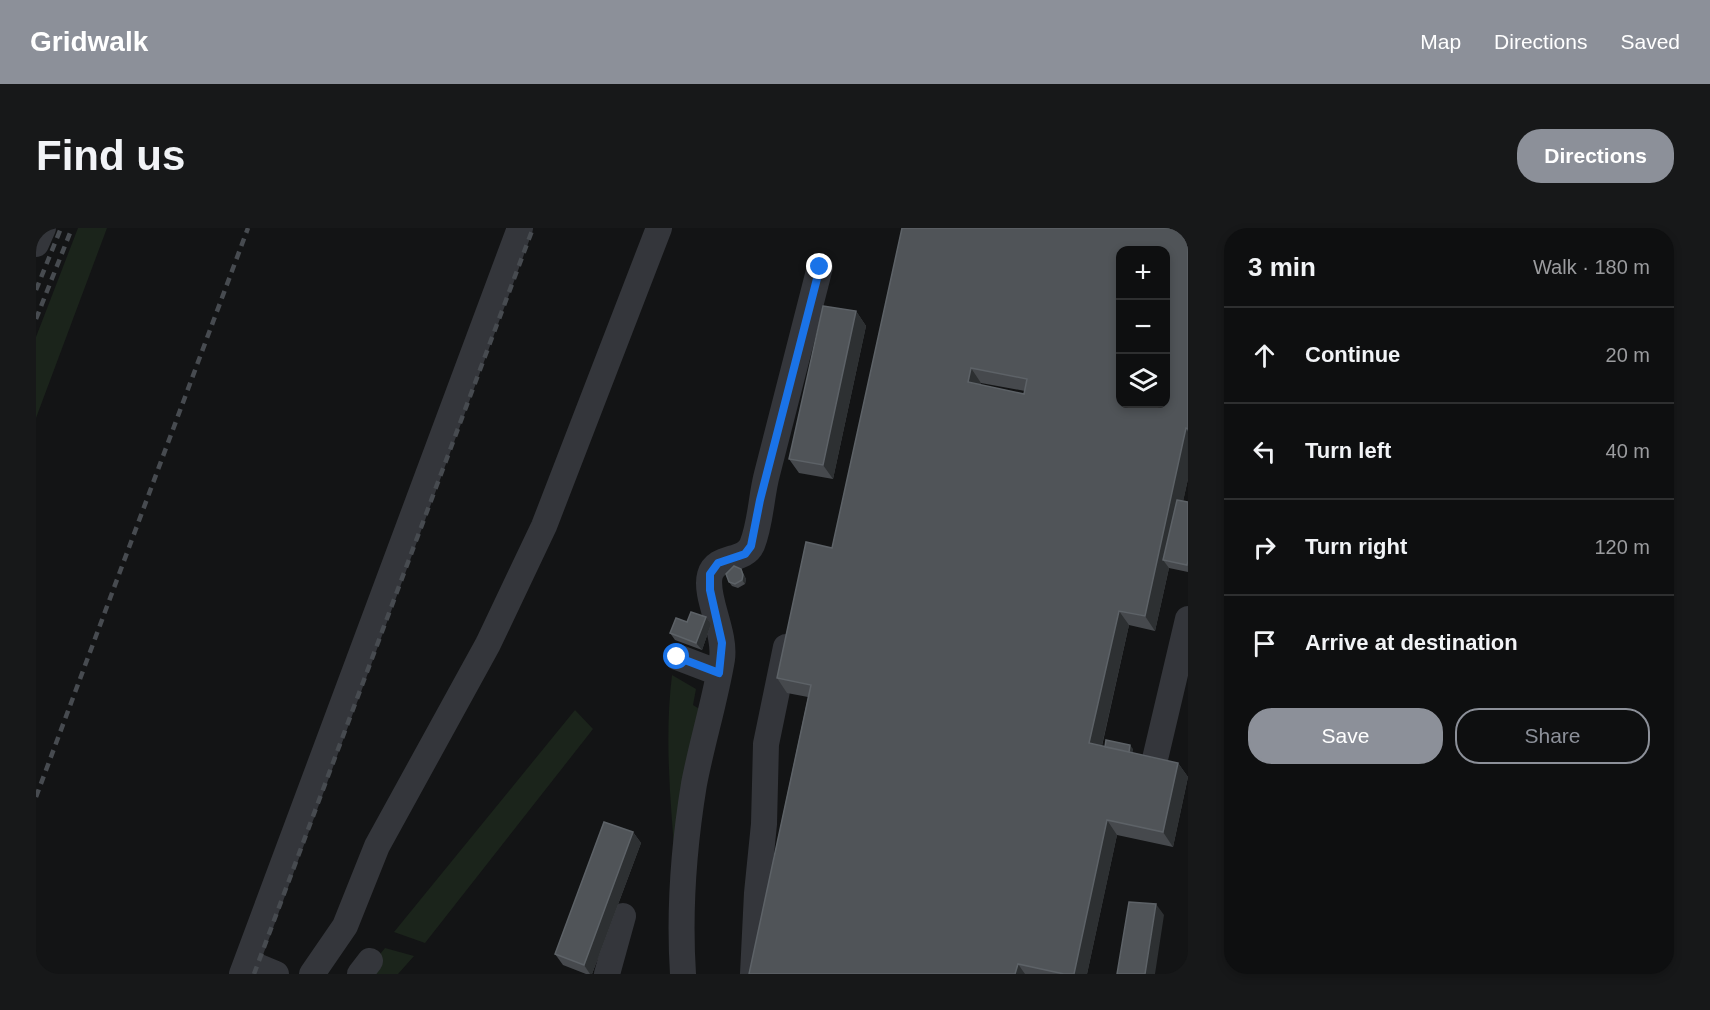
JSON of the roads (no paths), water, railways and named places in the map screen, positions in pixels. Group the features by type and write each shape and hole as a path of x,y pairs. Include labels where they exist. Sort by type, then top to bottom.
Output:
{"lane":[{"path":"36,244 43,228"},
{"path":"276,974 244,968 520,228"},
{"path":"312,974 345,926 377,846 488,644 544,526 659,228"},
{"path":"683,974 683,913 689,822 694,785 719,673 722,643 710,590 710,574 718,563 745,554 751,546 760,500 820,267"},
{"path":"1155,759 1188,619"},
{"path":"753,974 757,893 764,824 765,744 790,627"},
{"path":"677,657 719,673"},
{"path":"607,974 623,916"}],"railway":[{"path":"36,290 61,228"},
{"path":"36,319 72,228"},
{"path":"36,797 248,228"},
{"path":"254,974 533,228"}]}
